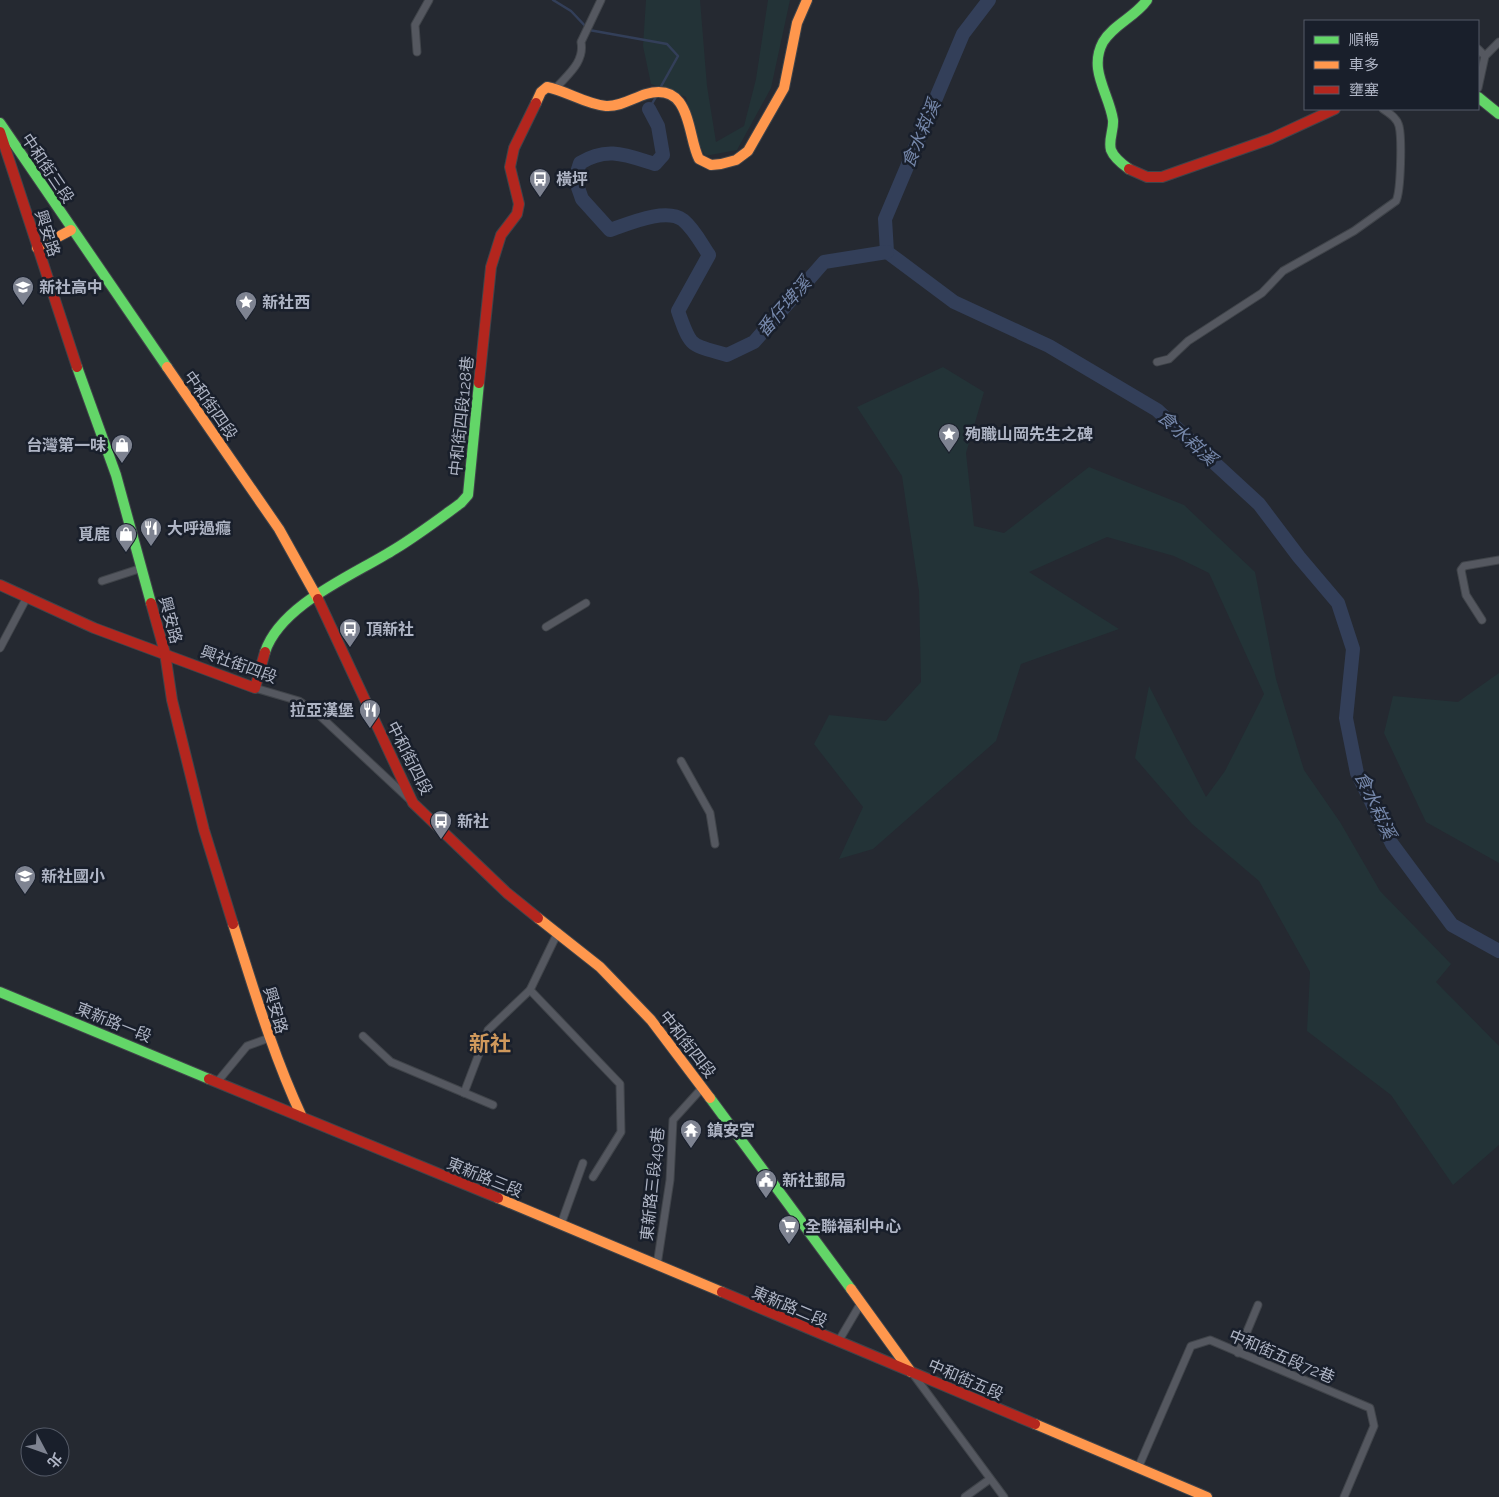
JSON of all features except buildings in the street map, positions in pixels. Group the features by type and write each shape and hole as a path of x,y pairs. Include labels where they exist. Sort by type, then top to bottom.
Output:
{"street":[{"path":"417,52 415,24 429,0"},
{"path":"601,0 581,42 580,60 556,88 600,106 613,106 652,94 668,95 683,109 691,126 694,150 700,160 718,165 741,158 748,151 784,88 797,23 807,0"},
{"path":"1147,0 1113,29 1101,48 1097,67 1098,76 1114,120 1110,144 1112,154 1138,175 1155,179 1162,177 1270,139 1333,110"},
{"path":"1479,84 1486,56 1499,42"},
{"path":"1479,50 1486,56"},
{"name":"中和街四段128巷","path":"256,688 272,635 285,620 316,597 408,542 461,503 468,495 491,266 501,235 517,214 519,204 510,167 514,148 537,98 547,87 556,88"},
{"path":"1479,98 1499,114"},
{"path":"1157,362 1169,360 1188,341 1262,293 1283,271 1354,231 1396,202 1400,184 1400,136 1395,118 1384,110"},
{"name":"中和街三段","path":"0,123 71,230 129,312"},
{"name":"興安路","path":"0,132 60,320 116,475 165,653 172,700 204,830 269,1038 283,1077 302,1118"},
{"path":"37,248 71,230"},
{"name":"中和街四段","path":"129,312 279,529 316,597 413,803 506,892 600,966 651,1020 768,1174"},
{"path":"1482,620 1466,595 1461,570 1464,566 1482,561 1499,560"},
{"path":"102,581 142,568"},
{"name":"興社街四段","path":"0,585 26,599 109,634 256,688 299,701 319,715 357,753 413,803"},
{"path":"0,648 26,599"},
{"path":"546,627 586,603"},
{"path":"682,761 710,813 715,844"},
{"path":"464,1093 488,1030 530,990 558,932"},
{"path":"530,990 620,1084 621,1132 593,1177"},
{"name":"東新路一段","path":"1,996 218,1080"},
{"path":"363,1036 391,1062 493,1105"},
{"path":"269,1038 247,1046 218,1080 302,1118"},
{"name":"東新路三段49巷","path":"657,1265 670,1180 673,1120 702,1088"},
{"name":"東新路三段","path":"302,1118 657,1265"},
{"path":"561,1224 583,1163"},
{"name":"中和街五段","path":"768,1174 911,1372 1206,1497"},
{"name":"東新路二段","path":"657,1265 911,1372"},
{"path":"838,1342 861,1303"},
{"path":"1238,1353 1258,1305"},
{"name":"中和街五段72巷","path":"1138,1468 1191,1346 1210,1340 1370,1408 1374,1426 1344,1497"},
{"path":"911,1372 1004,1497"},
{"path":"965,1497 990,1478"}],"shaded area":[{"path":"646,0 700,0 707,86 716,142 744,126 756,79 768,0 790,0 771,88 737,150 705,156 693,130 686,97 651,84 643,46"},
{"path":"943,367 984,392 966,453 974,526 1004,533 1089,467 1184,505 1255,572 1276,679 1304,770 1340,822 1380,891 1451,964 1436,982 1499,1046 1499,1145 1453,1185 1391,1095 1307,1031 1310,972 1259,881 1192,824 1135,758 1149,686 1206,797 1225,771 1264,694 1209,573 1174,556 1107,537 1029,572 1119,629 1021,664 996,741 873,849 839,859 863,807 814,744 829,715 886,721 921,682 919,591 902,476 857,407"},
{"path":"1499,673 1499,863 1426,822 1384,733 1393,696 1458,702"}],"waterway":[{"name":"番仔埤溪","path":"553,0 571,11 589,30 667,44 678,56 659,90"},
{"name":"食水嵙溪","path":"989,0 963,34 885,219 887,252 954,302 1049,346 1157,410 1259,504 1299,557 1338,603 1353,649 1346,718 1357,773 1392,844 1452,925 1499,951"},
{"name":"番仔埤溪","path":"649,109 657,95"},
{"name":"番仔埤溪","path":"649,109 658,126 663,155 655,164 626,155 608,153 580,163 575,179 582,199 610,230 647,218 667,215 676,216 683,220 694,232 709,255 678,311 686,332 693,343 705,349 727,355 754,342 824,262 887,252"}],"traffic: fast":[{"path":"1129,169 1116,158 1111,150 1110,142 1113,120 1099,72 1099,52 1108,36 1147,0"},
{"path":"1479,98 1499,114"},
{"path":"0,123 167,367"},
{"path":"77,367 116,475 151,603"},
{"path":"265,652 273,635 286,619 302,605 340,580 412,538 461,503 468,495 479,383"},
{"path":"0,992 209,1079"},
{"path":"710,1098 851,1289"}],"traffic: slow":[{"path":"536,103 541,92 547,87 591,103 606,106 621,104 646,94 661,92 672,95 680,103 685,113 699,159 711,165 736,160 748,151 784,88 797,23 807,0"},
{"path":"37,248 71,230"},
{"path":"167,367 279,529 318,599"},
{"path":"538,918 600,967 651,1020 710,1098"},
{"path":"233,924 273,1046 302,1117"},
{"path":"498,1198 722,1292"},
{"path":"851,1289 911,1372"},
{"path":"1035,1424 1207,1497"}],"traffic: jam":[{"path":"479,383 491,267 501,235 517,214 519,204 510,167 514,148 536,103"},
{"path":"1129,169 1147,177 1162,177 1270,139 1333,110"},
{"path":"0,132 77,367"},
{"path":"0,585 94,628 255,688 265,652"},
{"path":"318,599 413,803 507,893 538,918"},
{"path":"151,603 165,653 172,700 204,830 233,924"},
{"path":"209,1079 498,1198"},
{"path":"722,1292 1035,1424"}],"place":[{"name":"橫坪","path":"540,198"},
{"name":"新社高中","path":"23,306"},
{"name":"新社西","path":"246,321"},
{"name":"殉職山岡先生之碑","path":"949,453"},
{"name":"台灣第一味","path":"122,464"},
{"name":"大呼過癮","path":"151,547"},
{"name":"覓鹿","path":"126,553"},
{"name":"頂新社","path":"350,648"},
{"name":"拉亞漢堡","path":"370,729"},
{"name":"新社","path":"441,840"},
{"name":"新社國小","path":"25,895"},
{"name":"鎮安宮","path":"691,1149"},
{"name":"新社郵局","path":"766,1199"},
{"name":"全聯福利中心","path":"789,1245"}],"district":[{"name":"新社","path":"490,1044"}]}
